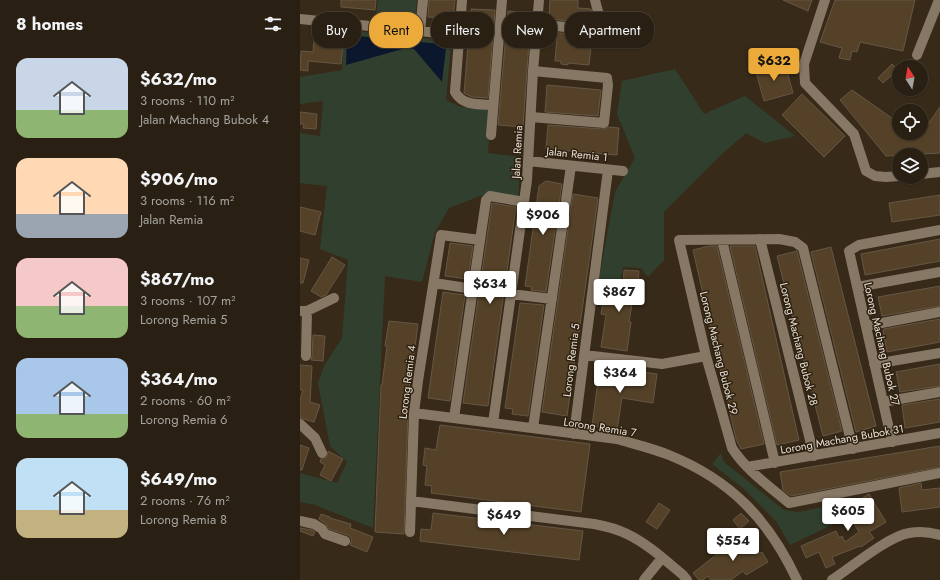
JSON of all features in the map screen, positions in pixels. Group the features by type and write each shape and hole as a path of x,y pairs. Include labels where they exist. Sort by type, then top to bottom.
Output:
{"street":[{"path":"422,12 423,0"},
{"path":"461,12 462,0"},
{"path":"491,135 502,0"},
{"name":"Jalan Remia","path":"538,12 539,0"},
{"path":"557,26 603,31 595,0"},
{"path":"824,0 804,64 806,83 854,134 866,171 875,176 892,177"},
{"path":"917,55 939,0"},
{"path":"300,20 369,26"},
{"path":"458,48 455,92 459,99 464,102 493,106"},
{"name":"Jalan Remia","path":"493,423 524,202 535,48"},
{"path":"531,117 604,123 608,85 607,78 533,71"},
{"name":"Jalan Remia 1","path":"528,161 623,171"},
{"path":"533,428 571,166"},
{"name":"Lorong Remia 5","path":"574,434 608,170"},
{"path":"928,173 940,172"},
{"path":"454,418 486,200 490,196 524,202"},
{"name":"Lorong Machang Bubok 27","path":"892,442 849,251 859,245 940,230"},
{"name":"Lorong Remia 4","path":"410,532 414,413 441,235 480,240"},
{"name":"Lorong Machang Bubok 28","path":"760,239 814,456"},
{"path":"774,463 722,240 778,239 795,242 803,248 853,449"},
{"name":"Lorong Machang Bubok 29","path":"722,240 679,240 706,356 732,448 738,458 789,503 940,473"},
{"path":"857,288 940,272"},
{"path":"434,284 473,289"},
{"path":"511,294 552,299"},
{"path":"306,356 303,311 334,298"},
{"path":"866,326 940,312"},
{"path":"874,364 940,353"},
{"path":"584,355 662,364 706,356"},
{"path":"883,402 940,392"},
{"name":"Lorong Remia 7","path":"414,413 616,439 670,455 718,481 741,499 772,534 788,560 797,580"},
{"path":"300,424 315,438 322,453"},
{"name":"Lorong Machang Bubok 31","path":"747,467 940,434"},
{"path":"411,501 594,524 612,528 628,534 643,543 684,575 687,580"},
{"path":"300,520 314,524 322,529 325,534 345,541"},
{"path":"832,580 889,541 908,533 926,532 940,535"},
{"path":"644,580 662,558"}],"green space":[{"path":"378,0 417,0 416,12 377,12"},
{"path":"361,32 369,33 369,48 423,48 423,38 431,39 431,48 451,48 446,100 458,106 491,110 488,153 521,157 518,196 488,193 449,208 435,232 422,282 385,276 373,528 315,505 300,502 300,473 337,483 347,462 330,446 318,383 324,366 342,338 348,260 320,249 327,186 300,183 300,133 320,136 323,101 300,104 300,77 342,70 343,48 361,48"},
{"path":"675,69 704,114 745,96 795,136 765,143 746,133 720,156 664,212 664,260 648,277 641,268 623,267 619,287 598,284 615,192 635,158 617,114 622,81"},
{"path":"721,453 724,462 784,510 798,512 837,504 844,519 790,545 776,521 744,489 712,464"}],"water":[{"path":"361,36 369,37 369,48 406,48 346,65 347,48 361,48"},
{"path":"423,42 431,43 431,48 446,48 442,82 414,49 406,48 423,48"}],"building":[{"path":"341,0 376,0 375,10 341,7"},
{"path":"429,0 455,0 454,12 431,12 431,17 428,17"},
{"path":"550,0 578,0 578,8 591,9 592,12 565,12 565,21 557,20 557,12 549,12"},
{"path":"783,0 812,0 808,11"},
{"path":"835,0 915,0 903,51 860,42 857,52 852,51 850,60 839,58 842,48 820,42"},
{"path":"471,9 495,10 494,23 494,12 471,12"},
{"path":"557,33 565,33 565,48 591,48 589,65 568,63 568,65 561,64 561,61 555,61"},
{"path":"313,48 343,48 341,64 308,61 308,71 300,70 301,51 313,52"},
{"path":"468,48 492,48 488,98 472,97 464,93"},
{"path":"505,48 529,48 523,127 498,125"},
{"path":"785,64 793,93 764,101 756,72"},
{"path":"892,64 892,75 883,83 878,78"},
{"path":"547,85 601,90 598,116 545,112"},
{"path":"852,90 892,118 892,140 928,140 928,124 940,107 940,153 928,154 928,148 892,148 892,156 886,156 840,100"},
{"path":"802,94 845,136 824,157 782,115"},
{"path":"300,112 317,114 316,129 303,128 304,124 300,124"},
{"path":"548,125 603,129 609,127 619,128 617,155 546,149"},
{"path":"546,181 562,184 546,292 531,290 532,287 525,286 539,186"},
{"path":"573,194 598,198 567,416 542,412"},
{"path":"940,195 940,215 892,222 889,203"},
{"path":"492,203 516,207 488,406 463,403"},
{"path":"300,207 321,212 315,235 300,231"},
{"path":"940,239 940,261 865,275 861,254"},
{"path":"450,243 473,246 468,279 445,276"},
{"path":"709,246 717,246 764,444 741,449 736,439 693,250"},
{"path":"730,246 755,246 799,440 777,445"},
{"path":"831,247 876,426 856,432 811,252"},
{"path":"797,251 842,431 823,436 777,256"},
{"path":"332,257 345,265 326,295 321,297 311,291"},
{"path":"300,258 309,260 303,283 300,283"},
{"path":"624,270 639,271 638,285 635,285 629,322 631,322 627,351 601,347 606,315 601,314 605,289 623,291"},
{"path":"940,286 940,306 882,316 878,297"},
{"path":"443,292 465,295 450,401 428,398"},
{"path":"520,303 544,305 528,416 512,414 513,409 505,408"},
{"path":"940,319 940,342 887,352 884,329"},
{"path":"389,321 418,324 412,380 410,380 404,534 375,532 381,385"},
{"path":"313,335 325,336 323,361 311,360"},
{"path":"940,364 940,386 900,392 896,372"},
{"path":"300,365 312,366 310,402 320,405 314,422 300,418 300,400 303,390 300,390"},
{"path":"600,366 657,374 653,403 622,398 617,430 592,426"},
{"path":"940,399 940,422 905,428 902,405"},
{"path":"440,425 590,444 581,512 431,493 432,486 425,485 427,466 423,465 425,448 436,450"},
{"path":"300,445 309,448 302,470 300,470"},
{"path":"940,446 940,467 791,496 783,490 780,472"},
{"path":"328,451 343,459 331,481 320,475 325,465 320,462 321,459 327,457"},
{"path":"921,483 922,490 940,488 940,507 902,512 899,488"},
{"path":"869,494 886,522 869,532 874,538 861,547 860,546 832,557 835,564 826,568 819,552 806,558 801,546 836,531 839,538 842,536 845,542 859,532 845,509"},
{"path":"659,503 670,510 657,529 646,522"},
{"path":"433,513 583,531 579,560 420,541 421,529 431,530"},
{"path":"741,513 749,521 740,529 733,520"},
{"path":"321,514 351,524 350,528 373,537 367,552 350,545 352,539 348,535 329,529 326,524 319,519"},
{"path":"300,528 315,532 313,536 300,531"},
{"path":"749,536 759,553 762,552 768,562 746,575 743,571 731,580 711,580 708,576 703,580 699,580 693,573 721,551 722,552"}]}
